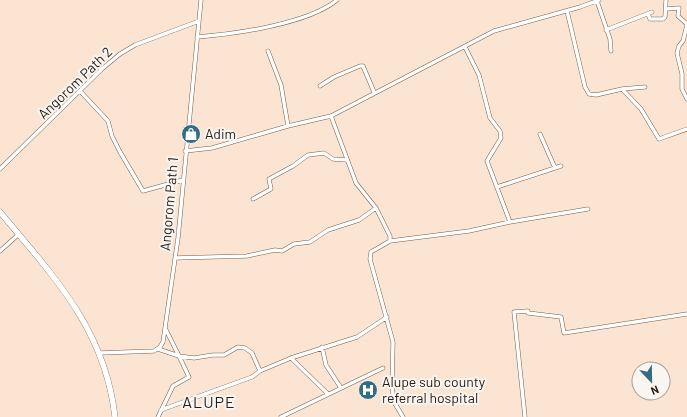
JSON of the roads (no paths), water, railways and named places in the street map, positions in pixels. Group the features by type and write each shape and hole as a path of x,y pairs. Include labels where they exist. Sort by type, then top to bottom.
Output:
{"highway":[{"path":"0,212 35,252 78,311 100,353 108,378 115,417"}],"street":[{"name":"Angorom Path 1","path":"158,349 162,345 166,330 175,258 201,0"},
{"path":"197,37 271,26 314,14 338,0"},
{"path":"606,30 650,13 650,19 664,18 666,0"},
{"path":"185,151 212,148 288,126 331,116 374,92 465,48 499,29 598,1 611,51"},
{"path":"666,9 679,8 678,16 687,25 684,41 678,46 682,74 682,89 687,99"},
{"path":"567,10 585,87 589,94 596,95 622,89 645,87"},
{"name":"Angorom Path 2","path":"0,169 103,68 126,50 199,21"},
{"path":"465,48 479,75 490,118 500,130 501,138 487,161 510,222"},
{"path":"268,51 281,85 288,126"},
{"path":"320,86 334,76 363,66 374,92"},
{"path":"622,89 641,109 659,139 687,129"},
{"path":"80,92 106,118 120,152 143,191 183,180"},
{"path":"331,116 356,183 376,208 390,236 390,241"},
{"path":"540,134 555,168"},
{"path":"253,199 271,189 269,179 293,166 308,155 324,153 332,159 347,160"},
{"path":"498,187 561,166"},
{"path":"175,258 247,256 275,250 282,251 294,244 310,242 328,230 359,220 376,208"},
{"path":"403,417 394,402 392,386 393,342 370,259 371,252 390,241 469,231 510,222 588,209"},
{"path":"0,251 20,234"},
{"path":"525,417 514,312 528,311 528,313 561,317 564,333 687,314"},
{"path":"161,410 252,377 260,371 292,358 357,337 387,317"},
{"path":"158,417 174,386 189,377 166,330"},
{"path":"100,353 158,349 179,356 194,358 224,355 238,347 245,348 252,352 260,371"},
{"path":"322,348 326,365 341,388"},
{"path":"292,358 328,394"},
{"path":"281,417 383,368"}],"place":[{"name":"Adim","path":"191,134"},
{"name":"Alupe sub county referral hospital","path":"368,390"}],"district":[{"name":"ALUPE","path":"209,402"}]}
